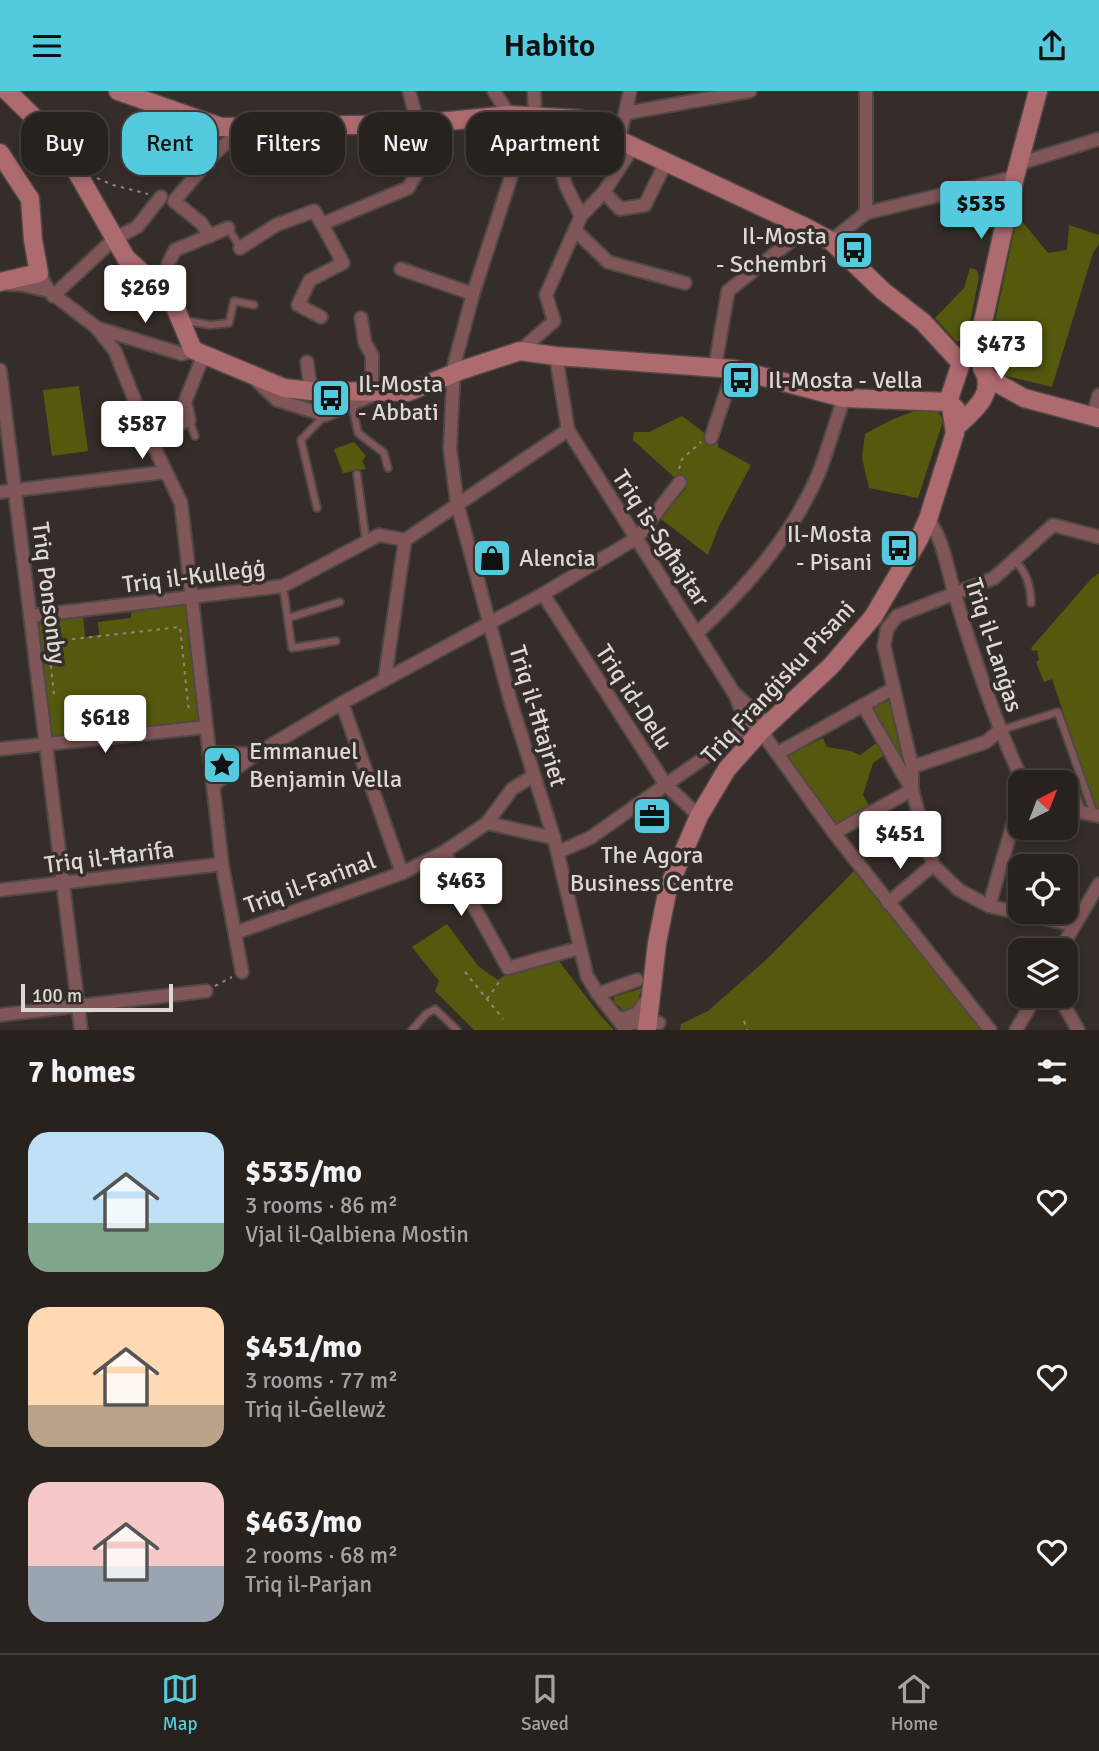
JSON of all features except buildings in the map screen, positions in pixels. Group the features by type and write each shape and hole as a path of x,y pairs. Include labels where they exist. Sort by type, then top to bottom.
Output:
{"street":[{"path":"7,91 49,132 74,167 126,258 155,284 177,314 198,353 185,402 189,420 149,436"},
{"path":"118,91 221,127 231,127"},
{"path":"409,91 415,112"},
{"path":"494,91 519,112"},
{"name":"Triq il-Ħtajriet","path":"524,112 534,91"},
{"path":"97,328 182,354 198,353 284,388 311,391 408,392 520,351 554,321 546,295 581,216 604,193 626,144 626,113 630,91"},
{"path":"626,113 750,91"},
{"path":"866,91 866,213"},
{"path":"950,405 974,368 1038,91"},
{"path":"217,144 221,127"},
{"path":"831,241 866,213 1018,170 1099,139"},
{"path":"217,151 231,140"},
{"path":"626,144 831,241 883,291 923,322 974,368 1024,398 1096,417 1099,395"},
{"path":"0,153 30,199 39,273 51,294"},
{"path":"604,193 620,209 645,205 666,162"},
{"path":"196,175 174,201 201,223 210,236"},
{"path":"322,224 408,188 416,175"},
{"name":"Triq il-Ħtajriet","path":"451,422 450,375 472,294 512,175"},
{"path":"563,175 581,216"},
{"path":"51,294 114,239 136,227 160,197"},
{"path":"240,248 276,225 314,211 342,263 310,280 298,305 321,317"},
{"path":"177,314 169,264 175,250 228,228"},
{"path":"715,367 728,291 807,228"},
{"path":"575,230 608,262 685,283"},
{"path":"401,269 472,294"},
{"path":"0,283 39,273"},
{"path":"0,283 23,285 51,294 97,328 115,351 149,436 180,503 222,864 242,972"},
{"path":"361,318 365,344 372,355 375,392"},
{"path":"520,351 734,369 844,398 950,405 962,412 1024,398"},
{"name":"Triq is-Sgħajtar","path":"556,356 568,430 697,633 755,732 778,753 888,903 990,1030"},
{"path":"307,362 311,391"},
{"path":"974,368 986,390 976,407"},
{"name":"Triq Ponsonby","path":"0,369 81,1030"},
{"path":"711,437 734,369"},
{"name":"Triq il-Ħtajriet","path":"450,375 450,449 457,503 533,776 558,852 587,976 598,995 621,1022"},
{"path":"253,376 277,400 325,415 352,405 375,392"},
{"path":"697,633 736,597 787,533 818,475 844,398"},
{"name":"Triq Franġisku Pisani","path":"950,405 956,428"},
{"name":"Triq Franġisku Pisani","path":"677,867 698,816 727,769 755,732 831,666 873,617 929,519 956,428 976,407"},
{"path":"385,678 405,540 568,430"},
{"path":"0,492 165,472"},
{"path":"213,785 256,754 342,703 543,594 636,538 679,483"},
{"name":"Triq il-Lanġas","path":"929,519 937,531 954,593 999,731 1017,770"},
{"path":"912,790 912,767 884,646 891,622 897,616 994,578 1053,525 1099,537"},
{"name":"Triq il-Kulleġġ","path":"31,616 283,586 379,535 405,540"},
{"name":"Triq id-Delu","path":"543,594 666,785 698,816"},
{"path":"778,753 894,688"},
{"path":"558,852 590,838 666,785 755,732 734,693"},
{"path":"342,703 402,873"},
{"path":"863,705 912,790 933,865 959,890 989,906 1073,925"},
{"path":"0,749 206,727"},
{"path":"912,767 986,742 999,731"},
{"path":"209,753 256,754"},
{"name":"Triq il-Farinal","path":"235,933 402,873 444,852 486,823 512,789 533,776"},
{"path":"835,833 912,790"},
{"path":"486,823 554,838"},
{"path":"989,906 1008,840"},
{"path":"444,852 508,968 579,948"},
{"name":"Triq il-Ħarifa","path":"0,890 222,864"},
{"path":"888,903 933,865"},
{"path":"652,1027 650,996 657,943 668,888 677,867"},
{"path":"652,1027 677,867"},
{"path":"1066,938 1099,884"},
{"path":"598,995 637,979"},
{"path":"0,1015 206,991"},
{"path":"621,1022 637,1013 650,996"},
{"path":"1016,1030 1029,1008"},
{"path":"1066,1008 1078,1030"},
{"path":"621,1022 652,1027"}],"lane":[{"path":"228,228 240,248"},
{"path":"177,314 210,325 229,323 234,301 254,305"},
{"path":"352,405 358,433 384,453 388,468"},
{"path":"317,508 301,440 325,415"},
{"path":"189,420 195,436"},
{"path":"357,474 366,541"},
{"path":"1014,560 1019,564 1031,589 1031,603"},
{"path":"284,593 292,648 336,641"},
{"path":"288,618 340,602"},
{"path":"999,731 1058,712 1092,815"},
{"path":"1078,796 1092,815"},
{"path":"412,1030 426,1014 435,1009 457,1030"}],"path":[{"path":"93,176 113,185 160,197"},
{"path":"679,483 675,481 682,459 700,444 705,432 711,437"},
{"path":"54,694 48,642 180,627 189,713"},
{"path":"487,999 508,968"},
{"path":"206,991 242,972"},
{"path":"465,972 503,1019"},
{"path":"744,1021 747,1030"}],"shaded area":[{"path":"1021,220 1048,253 1067,250 1069,225 1099,235 1099,244 1093,253 1052,387 995,373 987,358 1016,222"},
{"path":"970,268 977,270 979,277 967,338 957,342 935,318 964,288"},
{"path":"79,386 88,451 52,456 43,390"},
{"path":"919,409 938,411 943,421 918,498 869,488 862,458 865,434"},
{"path":"682,416 718,443 718,447 751,465 719,526 708,555 661,519 686,488 633,440 634,432 649,432"},
{"path":"354,442 366,456 362,461 366,469 343,473 334,449"},
{"path":"1099,573 1099,808 1096,808 1052,679 1044,682 1036,662 1039,660 1037,650 1033,651 1031,648"},
{"path":"186,604 199,722 53,738 38,626 43,620","holes":["131,612 131,618 98,622 99,635 85,637 83,616"]},
{"path":"892,699 906,769 870,709"},
{"path":"823,738 827,747 860,755 879,741 886,754 873,763 863,795 870,807 834,828 784,757"},
{"path":"854,871 982,1030 680,1030 681,1024 708,1011 766,960"},
{"path":"447,924 478,966 498,980 507,974 558,960 614,1030 474,1030 435,991 439,981 412,947"},
{"path":"642,988 635,1009 624,1011 614,1002 614,997"}],"place":[{"name":"Il-Mosta - Schembri","path":"854,250"},
{"name":"Il-Mosta - Vella","path":"741,380"},
{"name":"Il-Mosta - Abbati","path":"331,398"},
{"name":"Il-Mosta - Pisani","path":"899,548"},
{"name":"Alencia","path":"492,558"},
{"name":"Emmanuel Benjamin Vella","path":"222,765"},
{"name":"The Agora Business Centre","path":"652,816"}]}
